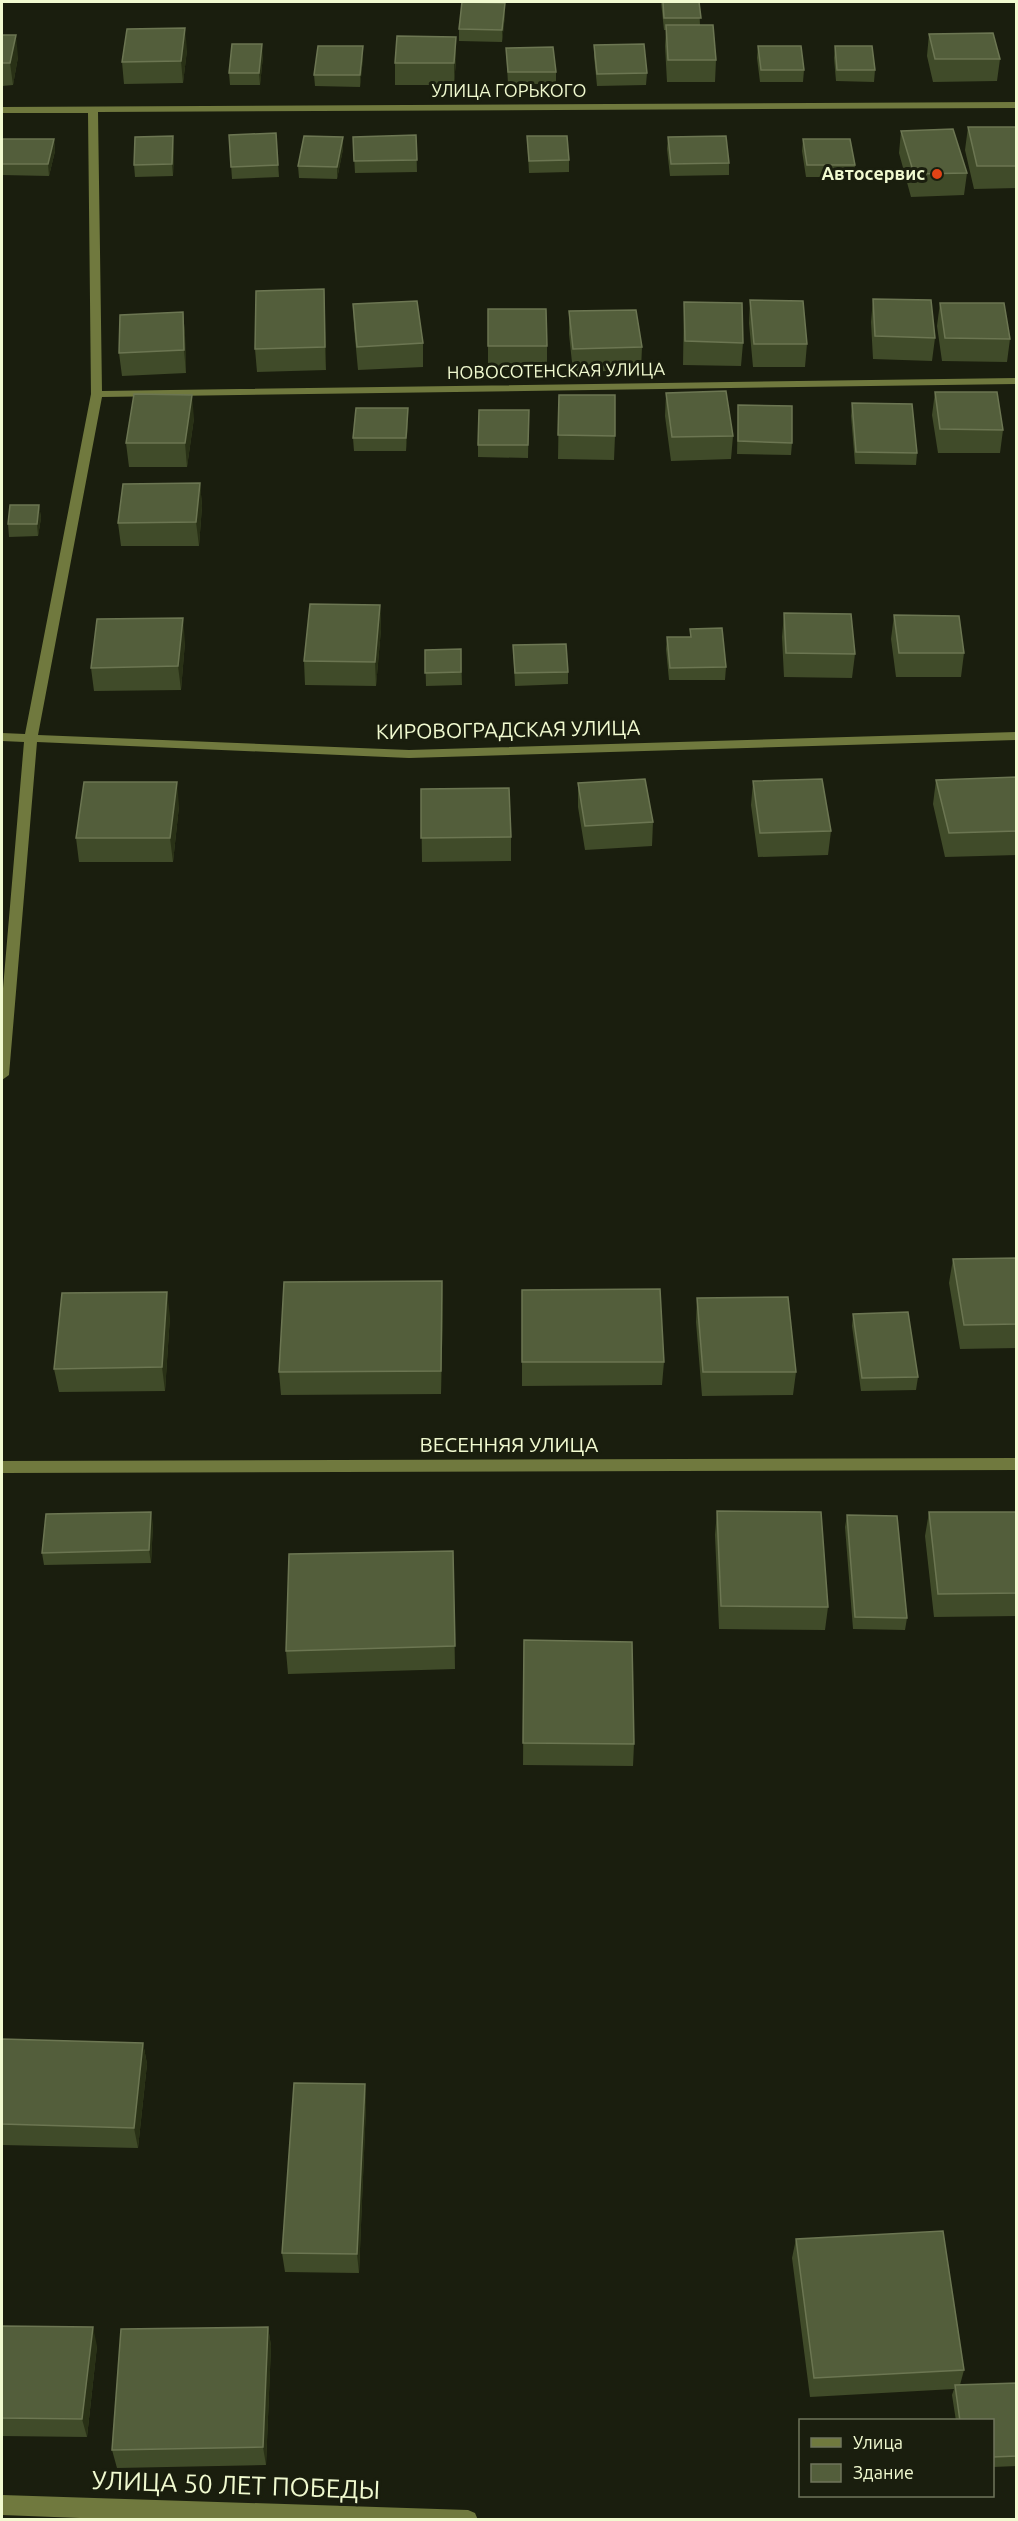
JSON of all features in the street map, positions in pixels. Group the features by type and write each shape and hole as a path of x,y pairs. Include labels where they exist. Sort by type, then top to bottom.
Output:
{"street":[{"name":"УЛИЦА ГОРЬКОГО","path":"2,110 1017,105"},
{"path":"2,1075 31,737 97,394 93,109"},
{"name":"НОВОСОТЕНСКАЯ УЛИЦА","path":"97,394 1017,381"},
{"name":"КИРОВОГРАДСКАЯ УЛИЦА","path":"2,737 410,754 1017,736"},
{"name":"ВЕСЕННЯЯ УЛИЦА","path":"2,1467 1017,1464"},
{"name":"УЛИЦА 50 ЛЕТ ПОБЕДЫ","path":"2,2505 468,2520"}],"building":[{"path":"462,2 505,3 502,30 459,29"},
{"path":"663,2 699,2 701,18 664,18"},
{"path":"666,25 713,25 716,60 668,60"},
{"path":"185,28 181,61 122,62 127,29"},
{"path":"993,33 1000,59 935,59 929,34"},
{"path":"2,35 16,35 10,63 2,63"},
{"path":"397,36 456,37 454,63 395,63"},
{"path":"232,44 262,44 259,73 229,73"},
{"path":"644,44 647,73 597,74 594,45"},
{"path":"318,46 363,46 360,75 314,75"},
{"path":"758,46 801,46 804,70 761,70"},
{"path":"835,46 872,46 875,70 837,70"},
{"path":"553,47 556,72 508,72 506,48"},
{"path":"968,127 1017,127 1017,166 977,166"},
{"path":"953,129 967,173 914,174 901,131"},
{"path":"276,133 278,165 231,167 229,135"},
{"path":"416,135 417,160 354,161 353,137"},
{"path":"173,136 172,164 134,165 135,137"},
{"path":"304,136 343,137 337,167 298,166"},
{"path":"527,136 567,136 569,160 529,161"},
{"path":"726,136 729,163 671,164 668,137"},
{"path":"2,139 54,139 48,164 2,164"},
{"path":"803,139 850,139 855,165 807,165"},
{"path":"324,289 325,347 255,349 256,291"},
{"path":"873,299 931,300 935,338 875,336"},
{"path":"750,300 803,301 807,344 754,344"},
{"path":"417,301 423,343 357,347 353,304"},
{"path":"684,302 742,303 743,343 685,341"},
{"path":"940,303 1004,303 1010,339 945,338"},
{"path":"488,309 546,309 547,346 488,346"},
{"path":"636,310 642,347 573,349 569,311"},
{"path":"183,312 184,350 119,353 120,315"},
{"path":"726,391 733,436 672,437 666,393"},
{"path":"935,392 997,392 1003,430 940,429"},
{"path":"134,394 192,395 185,443 126,443"},
{"path":"559,395 615,395 615,436 558,435"},
{"path":"852,403 912,404 917,453 856,452"},
{"path":"738,405 792,406 792,443 738,441"},
{"path":"356,408 408,408 406,438 353,438"},
{"path":"479,410 529,410 528,445 478,445"},
{"path":"200,483 196,522 118,523 123,484"},
{"path":"10,505 39,505 37,524 8,524"},
{"path":"310,604 380,605 375,662 304,661"},
{"path":"784,613 851,614 855,654 786,653"},
{"path":"894,615 959,616 964,653 899,653"},
{"path":"183,618 178,666 91,668 97,619"},
{"path":"722,628 726,667 670,668 667,637 691,637 690,629"},
{"path":"566,644 568,672 515,673 513,645"},
{"path":"461,649 461,672 425,673 425,650"},
{"path":"1017,777 1017,831 949,833 936,780"},
{"path":"645,779 653,822 585,826 578,783"},
{"path":"822,779 831,831 760,833 753,781"},
{"path":"84,782 177,782 170,838 76,838"},
{"path":"509,788 511,837 421,838 421,789"},
{"path":"1017,1258 1017,1324 964,1325 953,1259"},
{"path":"442,1281 441,1371 279,1372 284,1282"},
{"path":"660,1289 664,1362 522,1362 522,1290"},
{"path":"167,1292 162,1367 54,1369 62,1293"},
{"path":"788,1297 796,1372 703,1372 697,1298"},
{"path":"908,1312 918,1377 862,1378 853,1314"},
{"path":"717,1511 821,1512 828,1607 721,1606"},
{"path":"151,1512 149,1550 42,1553 46,1514"},
{"path":"929,1512 1017,1512 1017,1593 938,1594"},
{"path":"847,1515 897,1516 907,1618 855,1617"},
{"path":"453,1551 455,1646 286,1651 289,1554"},
{"path":"524,1640 632,1642 634,1744 523,1743"},
{"path":"2,2039 143,2043 134,2128 2,2124"},
{"path":"294,2083 365,2084 357,2254 282,2253"},
{"path":"943,2231 964,2370 814,2378 796,2239"},
{"path":"2,2326 93,2327 82,2419 2,2418"},
{"path":"268,2327 263,2447 112,2450 121,2329"},
{"path":"1017,2383 1017,2456 994,2457 994,2419 960,2419 955,2385"}],"place":[{"name":"Автосервис","path":"937,174"}]}
